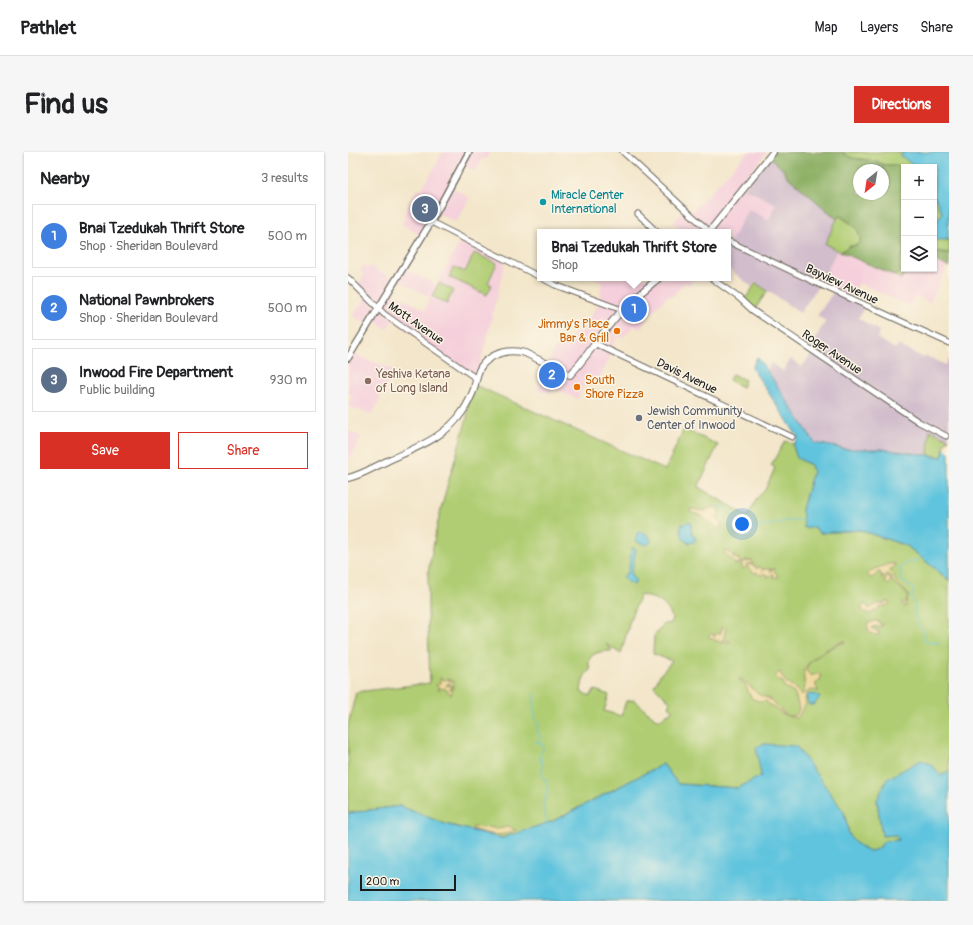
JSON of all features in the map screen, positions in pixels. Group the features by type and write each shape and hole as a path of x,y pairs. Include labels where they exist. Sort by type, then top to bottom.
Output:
{"main road":[{"path":"348,358 431,222 469,152"},
{"path":"711,229 773,152"},
{"path":"348,478 367,472 424,445 453,424 462,412 473,392 479,370 485,362 500,353 518,351 525,353 570,375 582,363 622,310 656,281"}],"street":[{"path":"623,152 706,229"},
{"path":"638,214 655,229"},
{"path":"431,222 537,276"},
{"name":"Bayview Avenue","path":"731,242 949,343"},
{"name":"Mott Avenue","path":"348,278 377,309 477,379"},
{"path":"548,281 622,310"},
{"name":"Roger Avenue","path":"715,281 752,310 787,334 919,422 946,436"},
{"name":"Davis Avenue","path":"596,344 792,438"}],"shaded area":[{"path":"442,152 490,152 486,160 483,158 475,172 464,165 452,187 470,198 456,222 437,213 423,237 402,224 406,217 403,215 417,189 421,190"},
{"path":"748,152 767,152 740,185 776,204 769,220 731,241 731,229 680,229 673,223 686,209 691,213"},
{"path":"770,157 788,177 837,219 825,244 837,250 823,279 800,313 755,282 752,287 731,270 731,241 748,209 769,220 776,204 744,188"},
{"path":"460,242 505,262 477,379 380,311 389,291 425,310 430,297 396,279 403,268 436,285"},
{"path":"837,250 901,279 904,272 937,272 937,261 947,266 930,303 915,296 910,306 859,283 851,298 819,284"},
{"path":"363,265 369,268 370,266 395,280 377,308 357,287 365,274 360,271"},
{"path":"598,281 692,281 689,285 685,282 671,298 668,296 650,314 649,313 641,329 634,326 622,338 618,336 611,350 613,351 596,386 586,382 577,399 554,388 552,393 537,389 556,346 561,347 561,342 567,345 574,333 578,335 600,302 602,282"},
{"path":"834,291 866,305 858,318 879,331 877,338 895,349 898,345 924,358 926,356 946,365 949,358 949,439 930,431 928,455 882,449 845,449 815,444 767,370 771,363 783,371 791,359 802,367 813,351 809,348 826,321 817,316"},
{"path":"366,297 376,309 367,325 353,316"},
{"path":"377,310 392,321 387,329 372,319"},
{"name":"Yeshiva Ketana of Long Island","path":"351,353 394,370 372,415 348,406 352,395 348,393 348,358"},
{"path":"348,431 361,437 348,463"}],"green space":[{"path":"774,152 841,152 852,158 877,161 882,164 853,164 853,200 889,200 889,165 897,165 901,167 901,258 899,264 900,272 898,275 893,275 841,252 849,246 857,245 860,241 856,228 840,216 837,219 788,177 770,157"},
{"path":"841,152 905,152 901,155 912,164 901,164 901,167 897,165 882,164 877,161 852,158"},
{"path":"937,202 942,213 937,222"},
{"path":"840,216 857,228 861,241 857,245 849,246 841,252 825,244 837,219"},
{"path":"937,240 949,240 949,253 937,251"},
{"path":"937,251 949,253 949,267 937,261"},
{"path":"474,253 497,263 488,283 492,285 487,295 449,277 454,267 465,272"},
{"path":"901,258 901,272 904,272 901,279 893,275 898,275 899,261"},
{"path":"439,283 453,290 447,304 432,296"},
{"path":"756,283 767,291 754,311 743,302"},
{"path":"732,374 745,380 742,387 729,380"},
{"path":"475,385 665,470 684,429 718,445 698,487 748,516 757,498 765,490 775,468 771,465 785,441 794,444 793,446 797,458 811,465 813,471 802,509 819,533 860,530 907,546 949,580 949,772 940,775 932,765 877,800 882,835 896,835 899,840 884,842 879,848 869,852 854,842 849,834 844,812 761,776 738,788 678,784 663,764 553,821 502,838 445,824 400,806 348,813 348,725 356,692 430,683 428,573 437,526 467,418 469,401","holes":["640,595 646,596 664,605 673,619 671,623 664,624 654,636 653,654 672,661 660,675 654,686 670,702 668,706 672,709 670,713 666,714 661,719 656,719 634,700 626,701 621,716 604,711 609,695 595,690 590,696 581,692 582,682 590,670 589,664 591,657 594,654 612,651 606,644 621,654 631,617"]},
{"path":"930,430 949,439 945,442 943,457 928,455"}],"sand":[{"path":"716,507 720,513 716,518 721,523 721,527 719,529 699,515 690,512 690,509 705,511 709,508"},
{"path":"726,551 733,555 733,558 738,558 740,562 743,563 747,559 746,562 752,560 753,563 749,564 757,567 756,569 759,567 763,569 762,572 764,569 772,569 770,572 773,569 776,569 774,571 779,577 773,577 773,573 770,577 768,577 767,574 761,575 756,573 757,572 754,573 747,566 748,564 744,569 742,568 742,564 737,563 736,566 724,552"},
{"path":"889,564 895,564 890,570 891,573 897,583 908,594 907,600 905,603 905,607 902,603 907,599 907,594 892,581 891,577 887,573 886,575 891,579 888,585 885,583 886,577 884,576 881,579 883,575 881,576 880,572 871,578 867,574 874,569"},
{"path":"887,601 889,602 888,605 880,607 870,614 861,609 864,604 868,606 869,609 877,604 883,604"},
{"path":"875,621 883,624 882,626 872,627 872,629 879,631 879,635 871,634 868,631 868,623"},
{"path":"722,626 726,629 723,640 730,641 729,644 708,637 711,634 713,634 714,637 717,633 720,634"},
{"path":"845,641 821,654 810,662 815,657"},
{"path":"810,662 806,671 811,676 820,674 820,680 816,683 816,687 819,691 811,690 807,692 805,700 806,704 797,718 793,718 780,712 766,701 761,702 751,698 745,684 739,679 743,680 758,694 771,700 785,714 790,716 796,715 799,709 795,694 784,687 783,682 777,679 775,675 780,672 787,683 797,690 800,695 802,695 805,689 804,671"},
{"path":"440,678 454,681 454,686 452,690 453,686 451,687 449,688 452,694 450,694 445,688 438,690 439,687 436,685 440,683"},
{"path":"473,827 489,827 497,829 508,827 516,830 500,835 484,833 472,829"}],"water":[{"path":"905,152 949,152 948,240 937,240 937,222 942,213 937,202 937,164 911,164 900,155"},
{"path":"757,357 815,443 845,449 882,449 942,457 944,449 949,452 949,580 907,546 860,530 819,533 815,527 804,528 802,509 813,471 811,465 797,458 793,446 798,437 752,368"},
{"path":"688,521 691,523 691,531 696,539 694,542 689,543 683,539 680,528 682,527 682,524 685,524"},
{"path":"639,532 647,535 651,542 647,545 637,542 637,533"},
{"path":"632,548 636,549 631,575 636,581 634,585 627,582 623,578 625,574 628,573"},
{"path":"810,694 820,697 814,705 809,705 806,697"},
{"path":"764,744 796,746 844,812 849,834 854,842 869,852 879,848 884,841 899,840 895,835 882,836 877,800 887,779 921,760 932,765 940,775 949,772 949,901 348,901 348,813 400,806 445,824 502,838 553,821 663,764 678,784 738,788 761,776 756,747"}],"waterway":[{"path":"718,507 727,508 739,529 742,531 792,520 803,520"},
{"path":"921,557 916,561 908,562 900,568 902,581 913,588 914,591 911,597 915,603 914,609 917,624 926,633 923,639 926,642 940,643"},
{"path":"535,694 535,718 539,726 537,731 541,738 536,742 543,745 543,750 539,755 543,767 541,775 546,781 548,791 543,804 547,823"}],"place":[{"name":"Miracle Center International","path":"543,202"},
{"name":"Inwood Fire Department","path":"425,209"},
{"name":"Bnai Tzedukah Thrift Store","path":"634,309"},
{"name":"Jimmy's Place Bar & Grill","path":"617,331"},
{"name":"National Pawnbrokers","path":"552,375"},
{"name":"Yeshiva Ketana of Long Island","path":"368,381"},
{"name":"South Shore Pizza","path":"577,387"},
{"name":"Jewish Community Center of Inwood","path":"639,418"}]}
